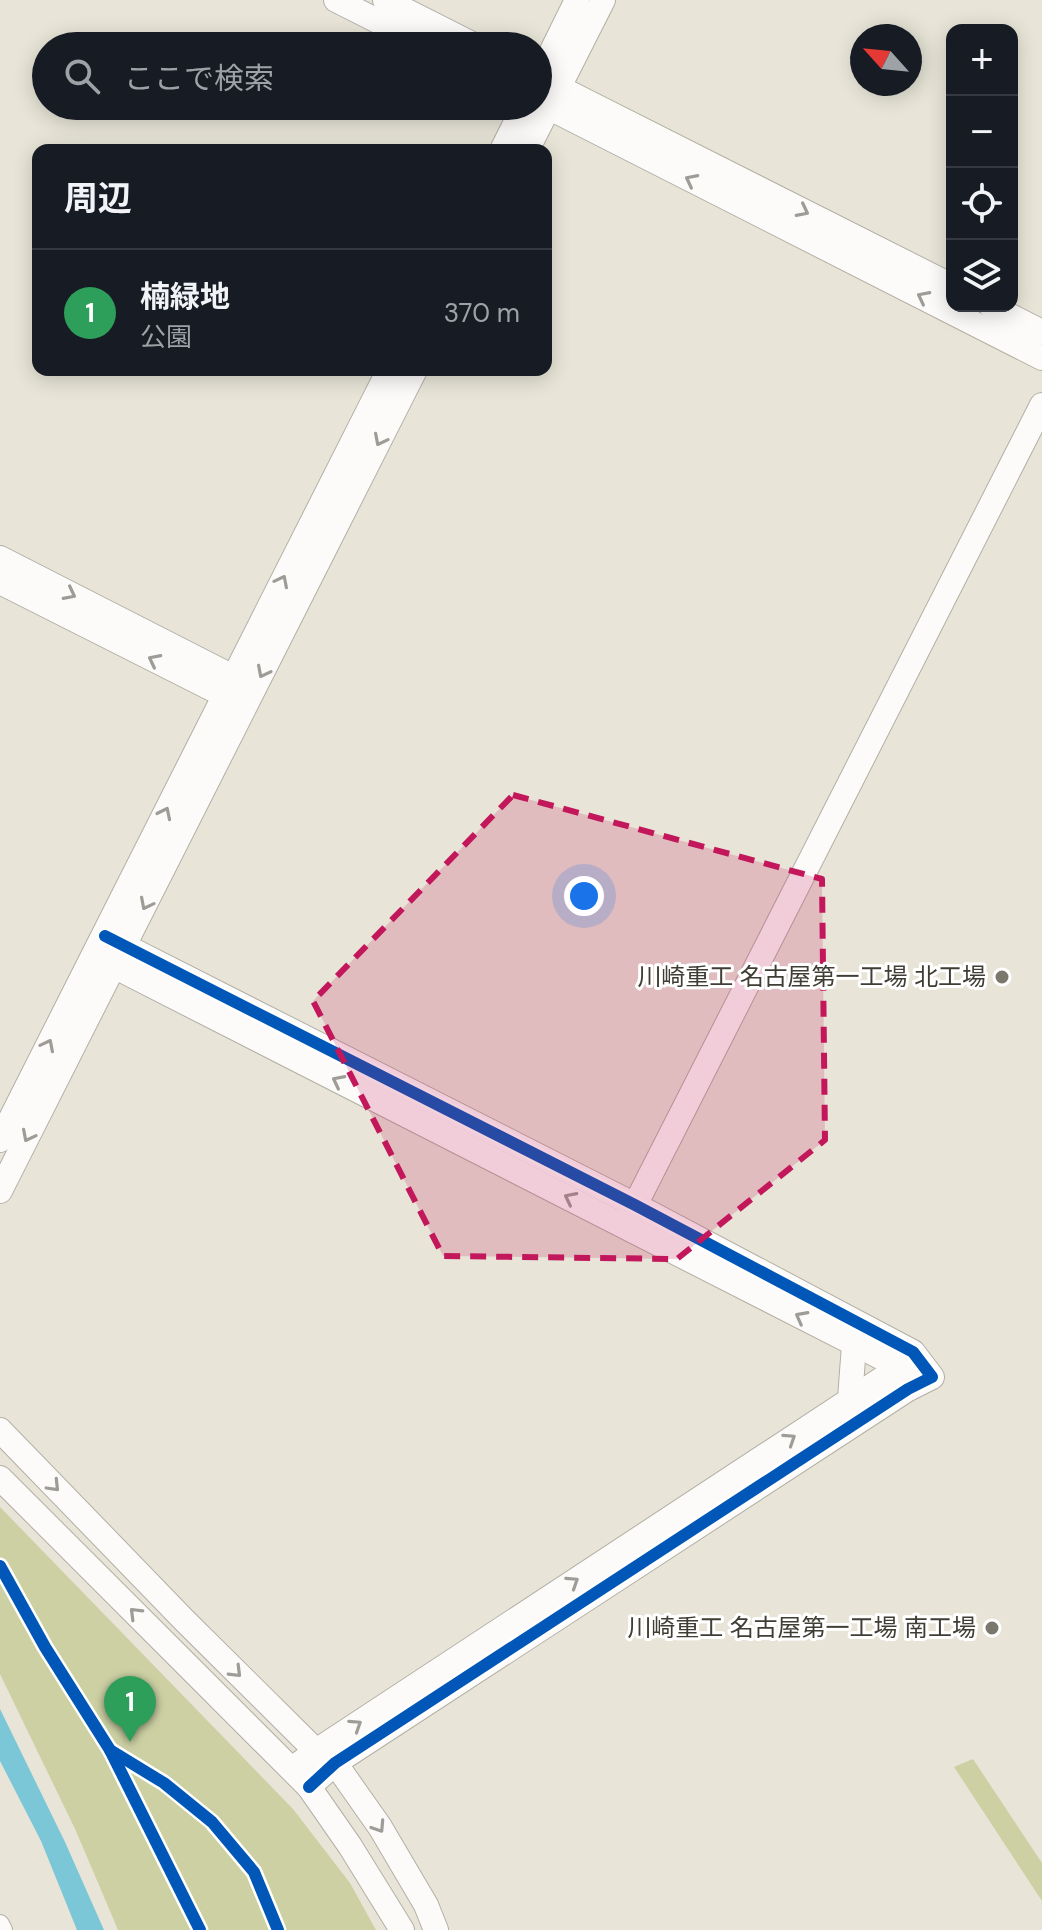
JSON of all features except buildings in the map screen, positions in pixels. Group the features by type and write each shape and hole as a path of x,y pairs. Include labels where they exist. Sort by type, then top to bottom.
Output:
{"street":[{"path":"336,0 399,32"},
{"path":"385,0 448,32"},
{"path":"552,61 577,0"},
{"path":"552,74 603,0"},
{"path":"552,97 946,283"},
{"path":"552,97 1042,358"},
{"path":"506,144 521,120"},
{"path":"528,144 534,120"},
{"path":"1003,312 1042,332"},
{"path":"0,1191 228,686 386,376"},
{"path":"0,1140 109,951 412,376"},
{"path":"630,1216 1042,405"},
{"path":"0,558 228,686"},
{"path":"0,582 228,686"},
{"path":"109,951 630,1216 907,1369"},
{"path":"630,1216 854,1345 907,1369"},
{"path":"850,1399 854,1345"},
{"path":"309,1787 326,1757 850,1399 907,1369"},
{"path":"292,1769 326,1757 907,1369"},
{"path":"0,1430 173,1609 326,1757 380,1827 426,1905 436,1930"},
{"path":"0,1478 309,1787 402,1930"},
{"path":"0,1924 3,1930"}],"highlighted area":[{"path":"513,795 822,879 825,1140 677,1259 443,1256 313,1001"}],"green space":[{"path":"0,1507 293,1809 350,1883 376,1930 118,1930 76,1831 0,1674"},
{"path":"973,1759 1042,1863 1042,1901 954,1767"}],"water":[{"path":"0,1709 104,1930 77,1930 41,1841 0,1761"}],"cycle path":[{"path":"105,936 635,1205 913,1352 932,1377 908,1389 335,1763 309,1787"},
{"path":"0,1566 45,1647 110,1750 200,1930"},
{"path":"110,1750 164,1783 212,1822 254,1872 278,1930"}],"place":[{"name":"川崎重工 名古屋第一工場 北工場","path":"1002,977"},
{"name":"川崎重工 名古屋第一工場 南工場","path":"992,1628"},
{"name":"楠緑地","path":"130,1742"}]}
